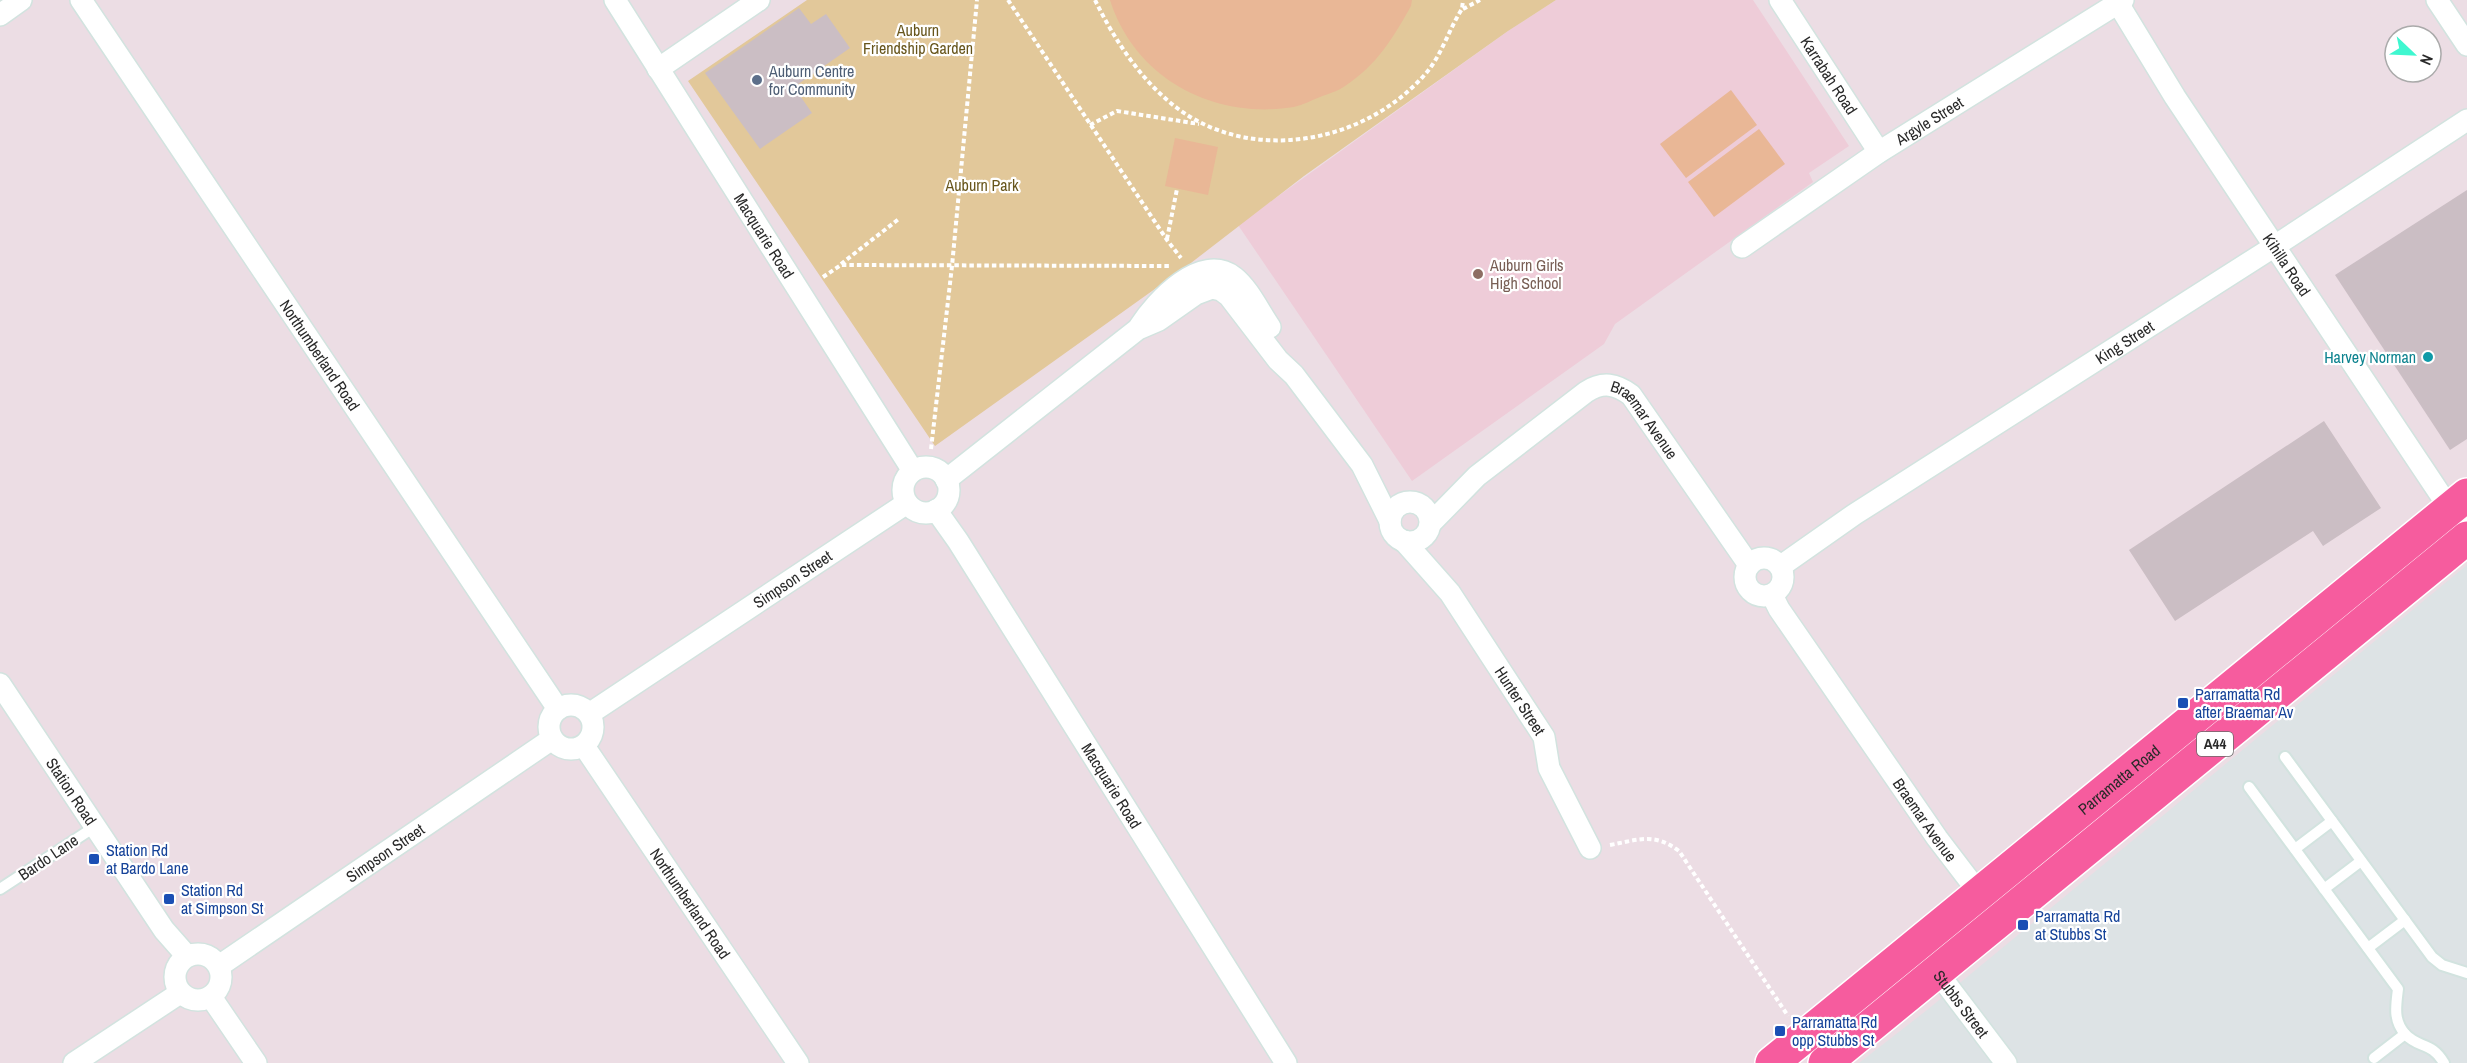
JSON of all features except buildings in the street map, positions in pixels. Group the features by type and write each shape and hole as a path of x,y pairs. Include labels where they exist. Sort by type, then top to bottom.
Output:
{"highway":[{"name":"Parramatta Road","path":"1772,1063 1979,893 2461,508"},
{"name":"Parramatta Road","path":"1825,1063 2467,538"}],"street":[{"path":"0,15 21,0"},
{"name":"Northumberland Road","path":"81,0 558,709"},
{"name":"Macquarie Road","path":"615,0 913,471"},
{"path":"658,69 759,0"},
{"name":"Karrabah Road","path":"1780,0 1879,152"},
{"path":"2437,0 2467,45"},
{"name":"Argyle Street","path":"1742,247 1879,152 2119,1"},
{"name":"Kihilla Road","path":"2119,1 2175,97 2275,246 2461,508"},
{"name":"King Street","path":"1781,566 1855,514 2275,246 2467,120"},
{"path":"1138,329 1152,307 1171,290 1195,274 1203,271 1218,271 1233,276 1241,284 1289,356 1294,375"},
{"path":"946,480 1138,329 1159,320 1196,294 1212,288 1221,290 1229,296 1278,360 1294,375 1362,465 1390,521 1393,533 1404,541 1416,541 1428,529 1427,511 1362,465"},
{"name":"Braemar Avenue","path":"1428,529 1477,476 1597,385 1616,385 1631,395 1749,565"},
{"path":"929,468 942,474 946,480 948,494 942,506 923,513 907,503 903,488 905,481 913,471 929,468"},
{"name":"Braemar Avenue","path":"1412,502 1477,476"},
{"path":"1390,521 1394,508 1412,502"},
{"name":"Simpson Street","path":"589,714 907,503"},
{"name":"Macquarie Road","path":"936,510 958,541 1286,1063"},
{"name":"Hunter Street","path":"1428,529 1450,593"},
{"name":"Hunter Street","path":"1404,541 1450,593 1544,737 1549,768 1590,848"},
{"path":"1760,558 1777,562 1781,566 1783,583 1777,592 1761,596 1751,591 1745,581 1749,565 1760,558"},
{"name":"Braemar Avenue","path":"1772,595 1779,609 1937,838 1979,893"},
{"name":"Station Road","path":"0,684 164,930 186,955"},
{"path":"565,706 578,706 589,714 594,728 593,735 584,746 570,750 557,745 552,740 550,720 558,709 565,706"},
{"name":"Simpson Street","path":"219,966 552,740"},
{"name":"Northumberland Road","path":"584,746 798,1063"},
{"name":"Stubbs Street","path":"1916,944 2006,1063"},
{"path":"186,955 208,956 219,966 221,980 211,997 195,1001 180,993 174,978 175,970 186,955"},
{"path":"74,1063 180,993"},
{"path":"211,997 256,1063"}],"lane":[{"path":"2285,757 2432,957 2442,965 2467,974"},
{"path":"2249,788 2398,989 2395,1016 2399,1028 2411,1041 2431,1047 2439,1053 2444,1063"},
{"path":"2295,849 2332,821"},
{"name":"Bardo Lane","path":"0,889 96,826"},
{"path":"2324,889 2361,861"},
{"path":"2368,948 2405,920"},
{"path":"2374,1058 2405,1034"}],"path":[{"path":"931,449 952,266 977,0"},
{"path":"1008,0 1167,240 1177,189"},
{"path":"1095,0 1119,42 1146,77 1176,107 1205,125"},
{"path":"1090,124 1117,111 1205,125 1252,138 1293,140 1324,136 1367,120 1406,93 1428,71 1462,9 1463,0"},
{"path":"1462,9 1480,0"},
{"path":"823,277 900,218"},
{"path":"841,265 1176,266"},
{"path":"1590,848 1657,838 1666,841 1679,851 1792,1022"}],"shaded area":[{"path":"1110,0 1412,0 1411,6 1391,40 1356,78 1339,89 1301,105 1264,109 1235,107 1207,100 1181,88 1158,72 1138,52 1122,28"},
{"name":"Auburn Girls High School","path":"1556,0 1753,0 1849,146 1809,173 1813,182 1615,324 1604,344 1412,481 1238,225 1508,31"},
{"path":"1731,90 1757,125 1686,178 1660,144"},
{"path":"1759,129 1785,164 1714,217 1688,182"},
{"path":"1175,138 1218,147 1208,195 1165,186"},
{"path":"2467,565 2467,1063 1859,1063 1927,1010"}],"green space":[{"name":"Auburn Park","path":"807,0 1556,0 1508,31 1304,176 1187,266 935,446 688,81"}],"place":[{"name":"Auburn Centre for Community","path":"757,80"},
{"name":"Auburn Girls High School","path":"1478,274"},
{"name":"Harvey Norman","path":"2428,357"},
{"name":"Parramatta Rd after Braemar Av","path":"2183,703"},
{"name":"Station Rd at Bardo Lane","path":"94,859"},
{"name":"Station Rd at Simpson St","path":"169,899"},
{"name":"Parramatta Rd at Stubbs St","path":"2023,925"},
{"name":"Parramatta Rd opp Stubbs St","path":"1780,1031"}],"park label":[{"name":"Auburn Friendship Garden","path":"918,39"}]}
